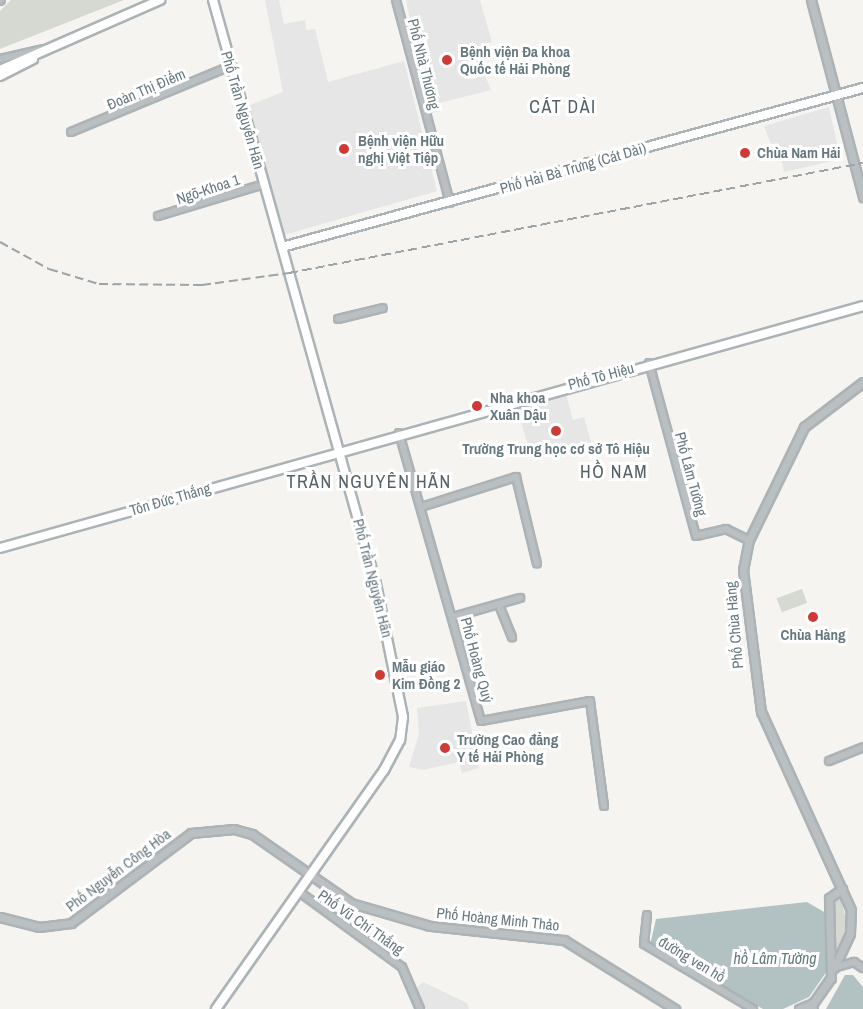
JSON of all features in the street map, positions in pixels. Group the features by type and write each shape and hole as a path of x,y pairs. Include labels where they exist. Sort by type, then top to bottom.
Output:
{"main road":[{"path":"0,69 160,0"},
{"name":"Phố Trần Nguyên Hãn","path":"213,0 340,450 399,682 403,717 390,761 216,1009"},
{"path":"0,76 48,49"},
{"name":"Phố Hai Bà Trưng (Cát Dài)","path":"282,247 450,203 863,88"},
{"name":"Phố Tô Hiệu","path":"340,450 648,363 863,306"},
{"name":"Tôn Đức Thắng","path":"0,548 340,450"}],"street":[{"name":"Phố Nhà Thương","path":"396,0 450,203"},
{"path":"811,0 863,197"},
{"path":"0,58 48,49"},
{"name":"Đoàn Thị Điểm","path":"71,132 230,66"},
{"name":"Ngõ-Khoa 1","path":"158,216 264,184"},
{"path":"338,319 383,308"},
{"name":"Phố Lâm Tường","path":"648,363 696,536 726,529 749,540"},
{"name":"Phố Chùa Hàng","path":"812,1007 834,968 851,924 842,889 754,686 743,591 749,540 804,427 863,382"},
{"name":"Phố Hoàng Quý","path":"399,432 481,721 590,701 604,806"},
{"path":"421,507 516,477 537,564"},
{"path":"453,617 520,598"},
{"path":"499,605 513,638"},
{"path":"829,761 863,747"},
{"name":"Phố Nguyễn Công Hòa","path":"0,917 39,927 71,922 158,853 212,828 252,834 309,878"},
{"name":"Phố Hoàng Minh Thảo","path":"309,878 351,903 430,926 564,940 675,1009"},
{"path":"842,889 829,898 834,968 854,962 863,968"},
{"name":"Phố Vũ Chí Thắng","path":"298,891 402,967 420,1009"},
{"name":"đường ven hồ","path":"647,915 644,944 753,1009"},
{"path":"799,1009 812,1007"}],"shaded area":[{"path":"11,0 124,0 0,49 0,11"},
{"name":"Bệnh viện Hữu nghị Việt Tiệp","path":"265,0 279,0 284,24 305,20 306,30 315,29 328,82 404,61 437,191 284,235 248,106 283,92"},
{"name":"Bệnh viện Đa khoa Quốc tế Hải Phòng","path":"406,0 480,0 492,42 474,48 491,90 439,103 440,111 429,114"},
{"path":"829,107 839,152 831,154 832,161 784,172 778,143 771,144 764,126"},
{"name":"Trường Trung học cơ sở Tô Hiệu","path":"566,394 573,420 584,417 591,442 532,459 517,408"},
{"path":"802,589 807,603 782,612 777,598"},
{"name":"Trường Cao đẳng Y tế Hải Phòng","path":"466,701 479,768 462,773 459,762 423,770 409,767 419,734 417,708"},
{"path":"840,895 848,928 837,954 832,902"},
{"path":"423,982 467,1003 469,1009 425,1009 415,989"}],"water":[{"name":"hồ Lâm Tường","path":"807,902 824,912 827,971 809,997 783,1009 763,1009 650,945 656,919"},
{"path":"845,975 853,975 863,987 863,1009 826,1009"}],"railway":[{"path":"0,242 49,269 99,284 202,285 289,273 863,163"}],"place":[{"name":"Bệnh viện Đa khoa Quốc tế Hải Phòng","path":"447,60"},
{"name":"Bệnh viện Hữu nghị Việt Tiệp","path":"344,149"},
{"name":"Chùa Nam Hải","path":"745,153"},
{"name":"Nha khoa Xuân Dậu","path":"477,406"},
{"name":"Trường Trung học cơ sở Tô Hiệu","path":"556,431"},
{"name":"Chùa Hàng","path":"813,617"},
{"name":"Mẫu giáo Kim Đồng 2","path":"380,675"},
{"name":"Trường Cao đẳng Y tế Hải Phòng","path":"445,748"}],"district":[{"name":"CÁT DÀI","path":"563,107"},
{"name":"HỒ NAM","path":"614,472"},
{"name":"TRẦN NGUYÊN HÃN","path":"369,482"}]}
